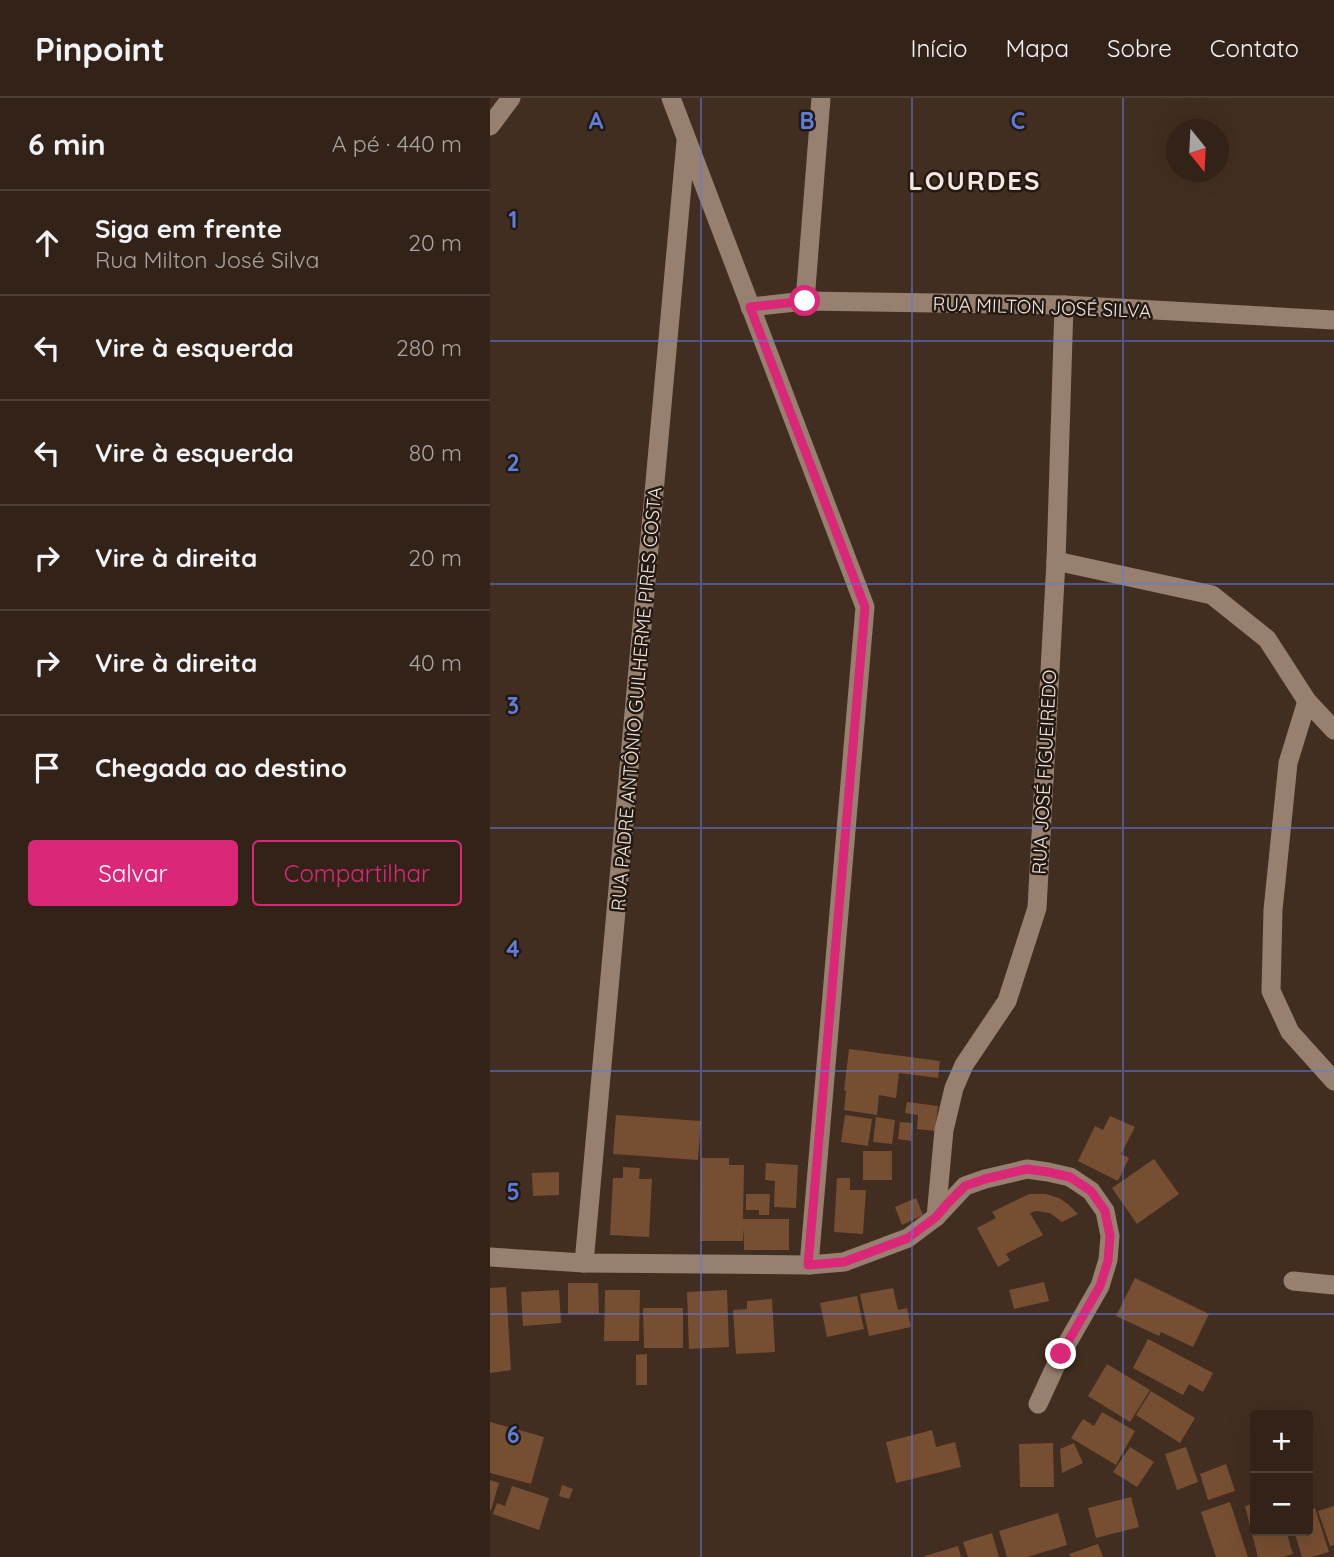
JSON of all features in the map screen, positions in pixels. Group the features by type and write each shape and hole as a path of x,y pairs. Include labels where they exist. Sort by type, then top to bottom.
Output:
{"street":[{"path":"490,126 511,98"},
{"path":"671,98 865,607 808,1265"},
{"path":"805,301 821,98"},
{"name":"RUA PADRE ANTÔNIO GUILHERME PIRES COSTA","path":"584,1263 687,136"},
{"name":"RUA MILTON JOSÉ SILVA","path":"750,307 805,301 1064,305 1334,320"},
{"name":"RUA JOSÉ FIGUEIREDO","path":"936,1217 944,1130 954,1088 964,1065 1007,1001 1037,908 1055,561 1064,305"},
{"path":"1055,561 1212,595 1267,639 1307,701 1334,730"},
{"path":"1307,701 1289,763 1273,910 1271,991 1290,1032 1334,1081"},
{"path":"490,1256 584,1263 808,1265 844,1262 908,1238 936,1217 965,1186 1027,1169 1070,1177 1091,1191 1105,1211 1110,1236 1108,1261 1100,1286 1061,1354 1038,1404"},
{"path":"1293,1281 1334,1285"}],"building":[{"path":"849,1049 940,1061 938,1078 899,1073 896,1098 879,1095 877,1115 844,1110"},
{"path":"907,1102 938,1106 935,1131 917,1129 918,1115 905,1113"},
{"path":"616,1115 701,1121 698,1160 613,1154"},
{"path":"845,1115 872,1119 868,1146 841,1142"},
{"path":"1110,1116 1135,1127 1121,1154 1129,1158 1118,1181 1078,1161 1095,1126 1103,1130"},
{"path":"876,1117 895,1120 892,1144 873,1142"},
{"path":"900,1122 913,1123 911,1141 898,1139"},
{"path":"863,1151 892,1151 892,1180 863,1180"},
{"path":"701,1158 729,1158 729,1165 744,1165 743,1219 789,1219 789,1250 744,1250 744,1228 743,1241 700,1241"},
{"path":"1154,1159 1179,1194 1137,1224 1112,1188"},
{"path":"766,1163 798,1165 796,1208 774,1207 775,1181 765,1180"},
{"path":"623,1167 640,1168 639,1179 652,1179 649,1237 610,1235 613,1178 623,1178"},
{"path":"559,1172 559,1195 533,1196 532,1173"},
{"path":"837,1178 850,1178 850,1190 866,1190 863,1234 834,1232"},
{"path":"746,1194 770,1194 769,1215 759,1215 759,1210 746,1210"},
{"path":"1029,1194 1046,1194 1059,1198 1078,1214 1062,1222 1050,1213 1030,1213 1043,1235 1006,1254 1010,1260 998,1267 977,1228 996,1218 992,1212"},
{"path":"916,1198 923,1215 902,1225 895,1207"},
{"path":"1135,1278 1209,1314 1193,1347 1161,1332 1159,1336 1116,1316"},
{"path":"1044,1282 1049,1301 1014,1309 1009,1290"},
{"path":"568,1283 598,1283 599,1314 568,1314"},
{"path":"506,1287 511,1370 490,1373 490,1288"},
{"path":"893,1288 898,1310 907,1308 911,1327 869,1336 860,1294"},
{"path":"559,1290 561,1323 523,1326 521,1292"},
{"path":"605,1290 640,1290 639,1341 604,1341"},
{"path":"727,1290 729,1347 689,1349 687,1292"},
{"path":"857,1296 864,1329 827,1337 820,1303"},
{"path":"772,1299 775,1352 736,1354 733,1310 747,1309 747,1301"},
{"path":"643,1308 683,1308 683,1348 644,1348"},
{"path":"1148,1339 1213,1373 1203,1392 1189,1384 1183,1395 1133,1368"},
{"path":"647,1354 647,1385 636,1385 636,1355"},
{"path":"1107,1364 1150,1390 1130,1422 1088,1396"},
{"path":"1151,1391 1195,1418 1180,1443 1136,1415"},
{"path":"1102,1412 1135,1431 1116,1465 1071,1438 1083,1419 1094,1426"},
{"path":"490,1422 544,1437 531,1484 490,1473"},
{"path":"932,1430 936,1447 955,1442 961,1467 896,1483 886,1442"},
{"path":"1053,1443 1054,1487 1020,1487 1019,1444"},
{"path":"1074,1443 1083,1463 1062,1473 1060,1449"},
{"path":"1130,1447 1154,1462 1137,1487 1113,1472"},
{"path":"1186,1447 1198,1482 1177,1490 1165,1454"},
{"path":"1226,1464 1235,1491 1208,1500 1200,1474"},
{"path":"490,1480 499,1483 491,1510 490,1510"},
{"path":"562,1485 573,1489 569,1499 559,1496"},
{"path":"512,1486 549,1498 539,1530 493,1514 497,1503 505,1506"},
{"path":"1131,1497 1139,1527 1096,1538 1088,1508"},
{"path":"1230,1502 1248,1557 1216,1557 1201,1512"},
{"path":"1250,1504 1250,1526 1245,1506"},
{"path":"1334,1506 1334,1545 1330,1546 1318,1511"},
{"path":"1315,1508 1329,1552 1302,1557 1296,1536 1313,1536"},
{"path":"1058,1513 1067,1545 1027,1557 1007,1557 999,1531"},
{"path":"992,1533 999,1557 968,1557 963,1542"},
{"path":"1253,1536 1288,1536 1293,1554 1283,1557 1258,1557"},
{"path":"1098,1544 1103,1557 1071,1557 1069,1554"},
{"path":"958,1546 961,1557 925,1557 925,1556"}],"district":[{"name":"LOURDES","path":"975,180"}],"route":[{"path":"805,301 750,307 865,607 808,1265 844,1262 908,1238 936,1217 965,1186 985,1179 1027,1169 1070,1177 1091,1191 1105,1211 1110,1236 1108,1261 1100,1286 1061,1354"}]}
